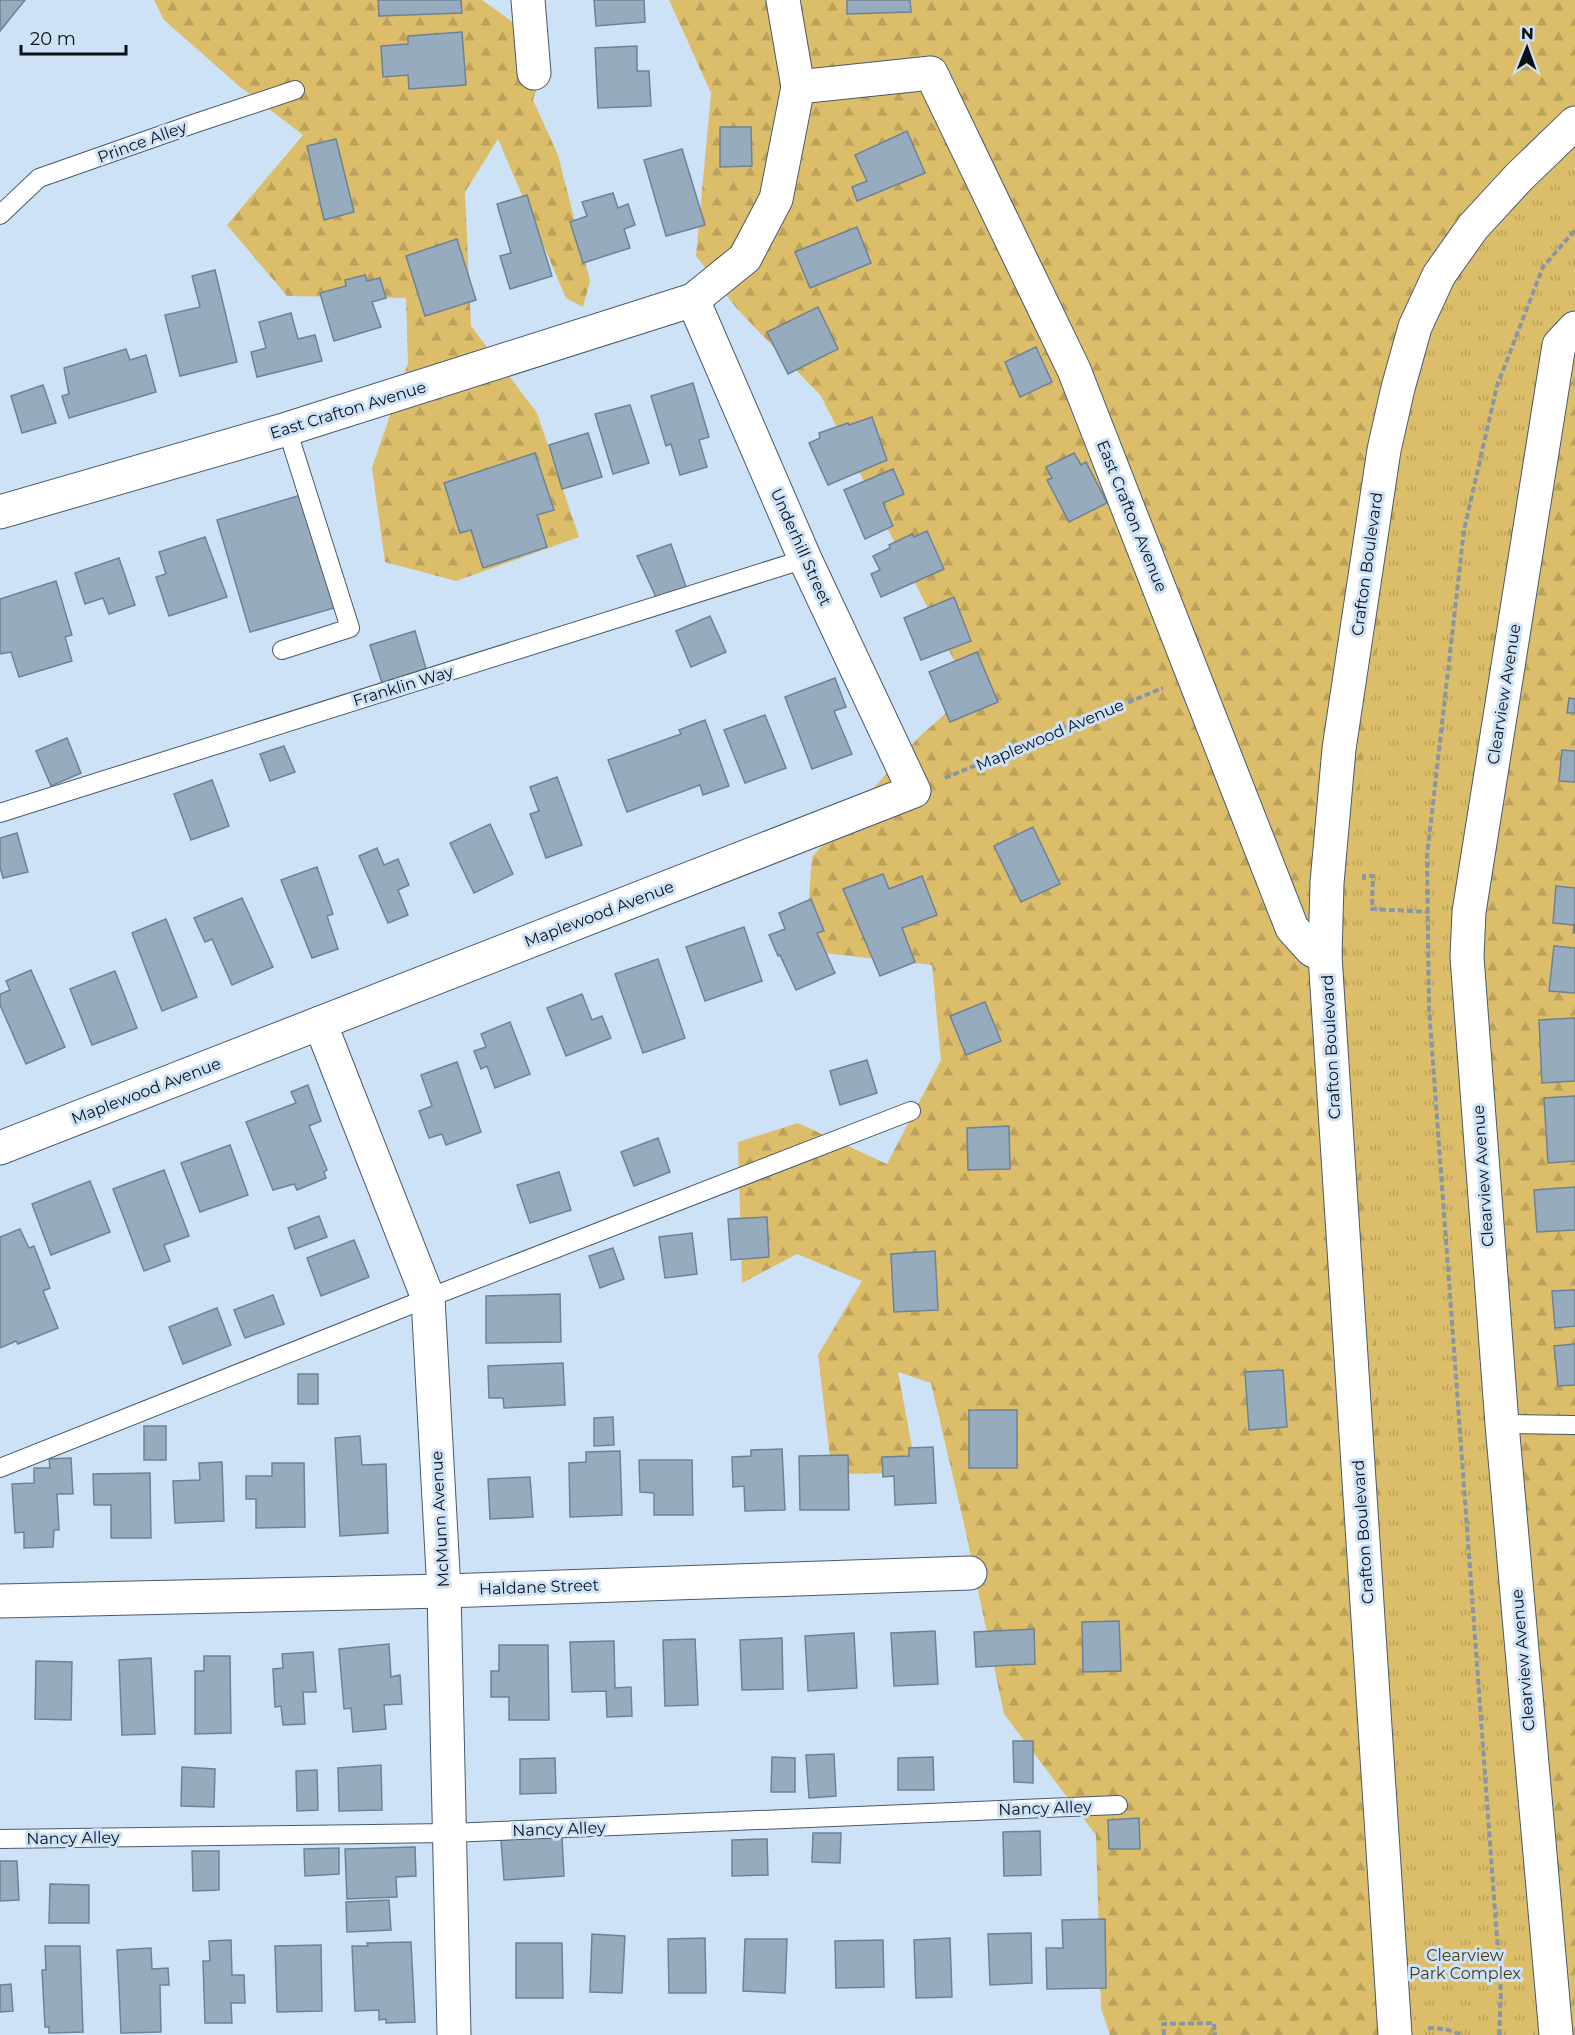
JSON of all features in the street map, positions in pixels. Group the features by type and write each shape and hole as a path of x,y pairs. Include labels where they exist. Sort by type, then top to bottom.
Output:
{"street":[{"path":"528,0 534,73"},
{"path":"693,300 745,258 776,200 798,87 783,0"},
{"name":"East Crafton Avenue","path":"798,87 931,73 1074,370 1292,928 1312,950 1325,956"},
{"name":"Crafton Boulevard","path":"1395,2035 1325,956 1327,883 1339,749 1384,450 1415,327 1439,275 1473,227 1519,177 1575,123"},
{"name":"East Crafton Avenue","path":"0,512 287,429 693,300"},
{"name":"Underhill Street","path":"693,300 805,559 914,791"},
{"name":"Clearview Avenue","path":"1556,2035 1503,1424 1467,957 1469,912 1559,345 1575,328"},
{"name":"Maplewood Avenue","path":"0,1148 914,791"},
{"name":"McMunn Avenue","path":"320,1023 428,1298 444,1591 454,2035"},
{"name":"Haldane Street","path":"0,1601 444,1591 970,1573"}],"lane":[{"name":"Prince Alley","path":"0,215 39,178 295,90"},
{"path":"282,650 350,628 287,429"},
{"name":"Franklin Way","path":"0,813 805,559"},
{"path":"0,1468 911,1110"},
{"path":"1503,1424 1575,1425"},
{"name":"Nancy Alley","path":"0,1839 450,1833 1118,1805"}],"path":[{"name":"Maplewood Avenue","path":"914,791 1195,675"},
{"path":"1364,886 1364,876 1372,876 1372,909 1428,912"},
{"path":"1164,2035 1163,2024 1204,2023 1214,2023 1215,2035"},
{"path":"1445,2028 1462,2035"}],"green space":[{"path":"154,0 482,0 549,48 533,100 558,155 590,281 583,307 566,298 498,139 465,192 471,326 537,413 579,537 456,581 385,562 372,468 408,363 406,298 287,296 227,225 303,135 239,86 164,20"},
{"path":"669,0 1575,0 1575,2035 1110,2035 1101,2008 1096,1835 1004,1714 965,1528 931,1383 898,1372 917,1473 832,1474 818,1355 862,1281 797,1254 742,1283 738,1142 798,1123 887,1164 941,1060 932,965 805,951 812,857 919,737 970,692 821,396 738,310 696,256 711,93"},
{"name":"Clearview Park Complex","path":"1575,149 1575,302 1546,358 1498,578 1462,842 1452,1016 1504,1508 1532,1985 1537,2035 1403,2035 1392,1819 1376,1338 1353,1081 1347,959 1347,885 1401,467 1432,326 1493,228"}],"building":[{"path":"0,0 25,0 0,31"},
{"path":"378,0 461,0 462,13 379,16"},
{"path":"594,0 644,0 645,22 596,26"},
{"path":"847,0 910,0 911,12 847,14"},
{"path":"462,32 466,85 409,89 408,75 383,77 381,46 408,44 408,36"},
{"path":"637,46 637,71 649,71 651,106 598,108 595,48"},
{"path":"720,127 751,127 752,166 720,167"},
{"path":"907,131 925,173 857,201 852,187 867,181 855,155"},
{"path":"336,139 354,212 324,220 307,146"},
{"path":"682,149 705,225 666,236 644,160"},
{"path":"613,193 618,208 628,204 635,225 624,229 630,248 583,263 570,222 587,216 582,202"},
{"path":"527,195 552,276 510,289 500,256 511,253 497,204"},
{"path":"857,227 871,263 810,288 795,252"},
{"path":"457,239 476,300 425,316 406,256"},
{"path":"215,270 237,362 180,376 165,315 200,307 192,276"},
{"path":"365,275 367,281 380,278 386,298 372,302 381,327 334,341 320,293 346,286 345,280"},
{"path":"818,307 838,349 788,374 767,332"},
{"path":"291,313 298,339 315,335 322,361 257,377 251,352 266,348 259,322"},
{"path":"1036,347 1052,382 1020,397 1005,362"},
{"path":"126,349 130,360 146,355 156,392 69,418 62,396 69,394 64,368"},
{"path":"693,383 709,437 699,440 707,467 680,475 671,444 666,446 651,396"},
{"path":"43,385 56,423 22,433 11,396"},
{"path":"630,405 649,463 613,474 595,414"},
{"path":"872,417 887,460 828,485 809,443 820,438 819,433"},
{"path":"588,433 602,477 562,489 549,445"},
{"path":"535,453 554,510 537,515 547,547 483,568 471,530 460,533 444,483"},
{"path":"1074,453 1081,465 1086,462 1107,503 1069,522 1047,480 1052,478 1046,467"},
{"path":"893,469 904,494 883,503 893,526 865,539 844,490"},
{"path":"301,495 334,608 250,632 217,520"},
{"path":"927,531 944,569 881,597 871,574 880,570 873,556 912,534 914,537"},
{"path":"205,537 227,597 169,616 156,577 166,574 159,552"},
{"path":"671,544 686,587 656,597 637,556"},
{"path":"119,558 135,605 109,614 103,598 85,604 75,573"},
{"path":"56,581 72,635 65,637 72,661 19,677 11,652 1,654 0,651 0,599"},
{"path":"954,597 971,641 921,660 904,618"},
{"path":"710,616 726,652 691,667 676,631"},
{"path":"415,631 426,669 382,683 370,645"},
{"path":"977,652 998,702 950,722 929,672"},
{"path":"835,678 846,707 834,711 852,754 812,769 785,697"},
{"path":"1569,698 1575,699 1575,713 1567,713"},
{"path":"765,715 786,768 745,783 724,730"},
{"path":"705,720 729,786 703,795 700,785 627,812 608,760 681,734 679,730"},
{"path":"67,738 81,773 51,786 36,751"},
{"path":"284,746 295,772 270,781 260,754"},
{"path":"1562,750 1575,751 1575,782 1559,781"},
{"path":"557,777 582,845 546,858 530,814 539,811 530,787"},
{"path":"212,780 229,826 191,840 174,794"},
{"path":"490,824 513,874 474,893 450,843"},
{"path":"1033,827 1060,884 1021,902 994,846"},
{"path":"17,833 28,872 3,878 0,867 0,838"},
{"path":"377,848 384,865 398,859 409,885 398,890 408,915 388,923 359,856"},
{"path":"317,867 333,914 327,916 338,949 312,958 281,880"},
{"path":"883,874 889,889 922,876 937,915 902,928 915,962 880,976 843,889"},
{"path":"1556,886 1575,888 1575,933 1573,933 1574,925 1553,923"},
{"path":"242,898 273,967 232,985 212,939 205,942 194,918"},
{"path":"811,899 824,931 817,933 835,973 796,990 769,935 785,929 779,913"},
{"path":"166,919 197,997 162,1011 132,933"},
{"path":"744,927 762,981 705,1001 686,947"},
{"path":"1554,946 1575,948 1575,993 1549,991"},
{"path":"658,959 685,1038 643,1053 615,974"},
{"path":"31,970 65,1047 26,1064 0,1005 0,994 10,990 6,981"},
{"path":"115,971 137,1028 92,1045 70,989"},
{"path":"582,994 592,1020 602,1016 611,1038 566,1056 547,1008"},
{"path":"985,1002 1001,1041 966,1055 950,1016"},
{"path":"1575,1018 1575,1081 1542,1083 1539,1020"},
{"path":"510,1022 530,1074 495,1088 487,1066 481,1069 474,1051 486,1047 481,1034"},
{"path":"867,1060 877,1093 840,1105 830,1071"},
{"path":"457,1062 481,1132 446,1145 442,1134 429,1138 419,1111 432,1106 421,1075"},
{"path":"308,1085 321,1121 309,1126 327,1170 324,1172 326,1178 297,1190 294,1184 273,1190 246,1122 296,1103 291,1092"},
{"path":"1575,1096 1575,1161 1548,1163 1544,1098"},
{"path":"1009,1126 1010,1169 968,1170 967,1128"},
{"path":"658,1138 670,1172 634,1186 621,1152"},
{"path":"230,1145 248,1195 200,1212 181,1163"},
{"path":"164,1170 189,1236 164,1245 170,1261 144,1271 113,1189"},
{"path":"559,1172 571,1210 530,1223 517,1185"},
{"path":"90,1181 110,1232 51,1255 32,1204"},
{"path":"1575,1187 1575,1230 1537,1232 1534,1190"},
{"path":"319,1216 327,1237 295,1249 288,1228"},
{"path":"767,1217 769,1257 731,1260 728,1219"},
{"path":"20,1229 29,1248 34,1246 50,1288 43,1291 58,1328 18,1344 16,1341 0,1348 0,1237"},
{"path":"692,1233 697,1274 665,1278 659,1237"},
{"path":"354,1240 369,1277 321,1296 307,1258"},
{"path":"613,1248 624,1279 600,1288 589,1256"},
{"path":"935,1251 938,1310 894,1312 891,1254"},
{"path":"1575,1290 1575,1326 1555,1328 1552,1291"},
{"path":"560,1294 561,1342 486,1343 486,1296"},
{"path":"273,1295 284,1324 245,1338 234,1310"},
{"path":"217,1308 231,1345 183,1364 169,1327"},
{"path":"1575,1344 1575,1385 1558,1386 1554,1346"},
{"path":"563,1363 565,1405 504,1408 503,1398 489,1398 488,1366"},
{"path":"1283,1370 1287,1427 1249,1430 1245,1372"},
{"path":"298,1374 318,1374 318,1404 298,1404"},
{"path":"969,1410 1017,1410 1017,1468 969,1468"},
{"path":"613,1417 614,1445 594,1446 594,1418"},
{"path":"144,1426 166,1426 166,1460 144,1460"},
{"path":"360,1436 362,1465 386,1464 388,1533 340,1536 335,1438"},
{"path":"933,1447 936,1503 895,1505 894,1476 883,1477 882,1457 909,1456 909,1448"},
{"path":"782,1449 785,1510 745,1511 744,1486 733,1487 732,1457 751,1456 751,1450"},
{"path":"620,1451 622,1515 570,1517 569,1463 586,1462 586,1452"},
{"path":"848,1455 849,1510 800,1510 799,1456"},
{"path":"71,1458 73,1494 57,1494 59,1530 54,1530 53,1547 24,1548 24,1532 15,1533 12,1484 34,1483 34,1468 50,1468 49,1459"},
{"path":"639,1460 692,1460 693,1515 654,1515 654,1493 640,1492"},
{"path":"222,1462 224,1521 175,1523 173,1481 200,1480 199,1463"},
{"path":"272,1463 304,1463 305,1527 256,1528 256,1499 246,1499 246,1476 272,1476"},
{"path":"150,1473 151,1538 111,1538 111,1505 94,1505 93,1474"},
{"path":"530,1477 533,1517 490,1519 488,1479"},
{"path":"1119,1621 1121,1671 1083,1672 1082,1622"},
{"path":"1034,1629 1035,1664 976,1667 974,1632"},
{"path":"935,1631 938,1684 894,1686 891,1633"},
{"path":"854,1633 857,1688 808,1691 805,1636"},
{"path":"782,1638 783,1689 742,1690 740,1640"},
{"path":"695,1639 698,1705 665,1706 663,1640"},
{"path":"614,1641 615,1688 631,1687 632,1716 607,1717 606,1691 572,1692 570,1642"},
{"path":"389,1644 391,1677 400,1675 402,1704 384,1705 386,1729 353,1732 351,1708 344,1709 339,1649"},
{"path":"499,1645 548,1645 549,1720 509,1720 509,1697 491,1697 491,1671 499,1671"},
{"path":"313,1652 316,1692 303,1692 305,1724 283,1725 281,1706 275,1707 273,1669 283,1668 282,1654"},
{"path":"204,1656 230,1656 231,1733 195,1734 195,1671 204,1671"},
{"path":"151,1658 155,1734 122,1735 119,1660"},
{"path":"36,1661 72,1662 71,1720 35,1719"},
{"path":"1013,1741 1033,1741 1033,1783 1014,1782"},
{"path":"834,1754 836,1796 809,1798 806,1755"},
{"path":"772,1757 795,1758 795,1792 771,1792"},
{"path":"933,1757 934,1790 898,1790 898,1758"},
{"path":"555,1758 556,1793 520,1794 520,1759"},
{"path":"381,1765 382,1810 339,1811 338,1768"},
{"path":"182,1767 215,1769 214,1807 181,1806"},
{"path":"317,1770 318,1810 297,1811 296,1771"},
{"path":"1139,1818 1140,1849 1109,1849 1108,1820"},
{"path":"1040,1831 1041,1875 1004,1876 1003,1832"},
{"path":"813,1833 841,1833 840,1863 812,1862"},
{"path":"562,1836 564,1876 504,1880 501,1840"},
{"path":"767,1839 768,1875 732,1876 732,1840"},
{"path":"415,1847 416,1876 396,1877 397,1897 347,1899 345,1849"},
{"path":"339,1848 339,1874 305,1876 304,1849"},
{"path":"192,1851 219,1851 219,1890 193,1891"},
{"path":"0,1861 17,1861 19,1900 0,1901"},
{"path":"50,1884 89,1885 89,1923 49,1923"},
{"path":"389,1900 391,1930 347,1932 346,1902"},
{"path":"1105,1919 1106,1988 1047,1989 1046,1948 1063,1948 1062,1920"},
{"path":"1031,1933 1032,1983 990,1985 988,1934"},
{"path":"592,1934 625,1936 622,1993 590,1992"},
{"path":"705,1938 706,1993 669,1993 668,1939"},
{"path":"950,1938 952,1997 916,1998 914,1940"},
{"path":"745,1939 787,1939 785,1993 743,1991"},
{"path":"231,1940 232,1975 244,1975 245,2003 231,2003 232,2023 205,2023 203,1961 210,1961 209,1941"},
{"path":"883,1940 884,1987 836,1988 835,1941"},
{"path":"411,1942 415,2022 386,2023 386,2019 379,2020 379,2010 355,2011 352,1946 368,1946 367,1943"},
{"path":"516,1943 562,1943 563,1998 516,1998"},
{"path":"321,1945 322,2011 277,2012 275,1946"},
{"path":"45,1946 80,1946 83,2032 49,2033 49,2027 45,2027 42,1970 46,1970"},
{"path":"151,1948 152,1969 168,1968 169,1985 160,1985 161,2032 121,2033 117,1950"},
{"path":"11,1984 13,2011 0,2012 0,1985"}]}
